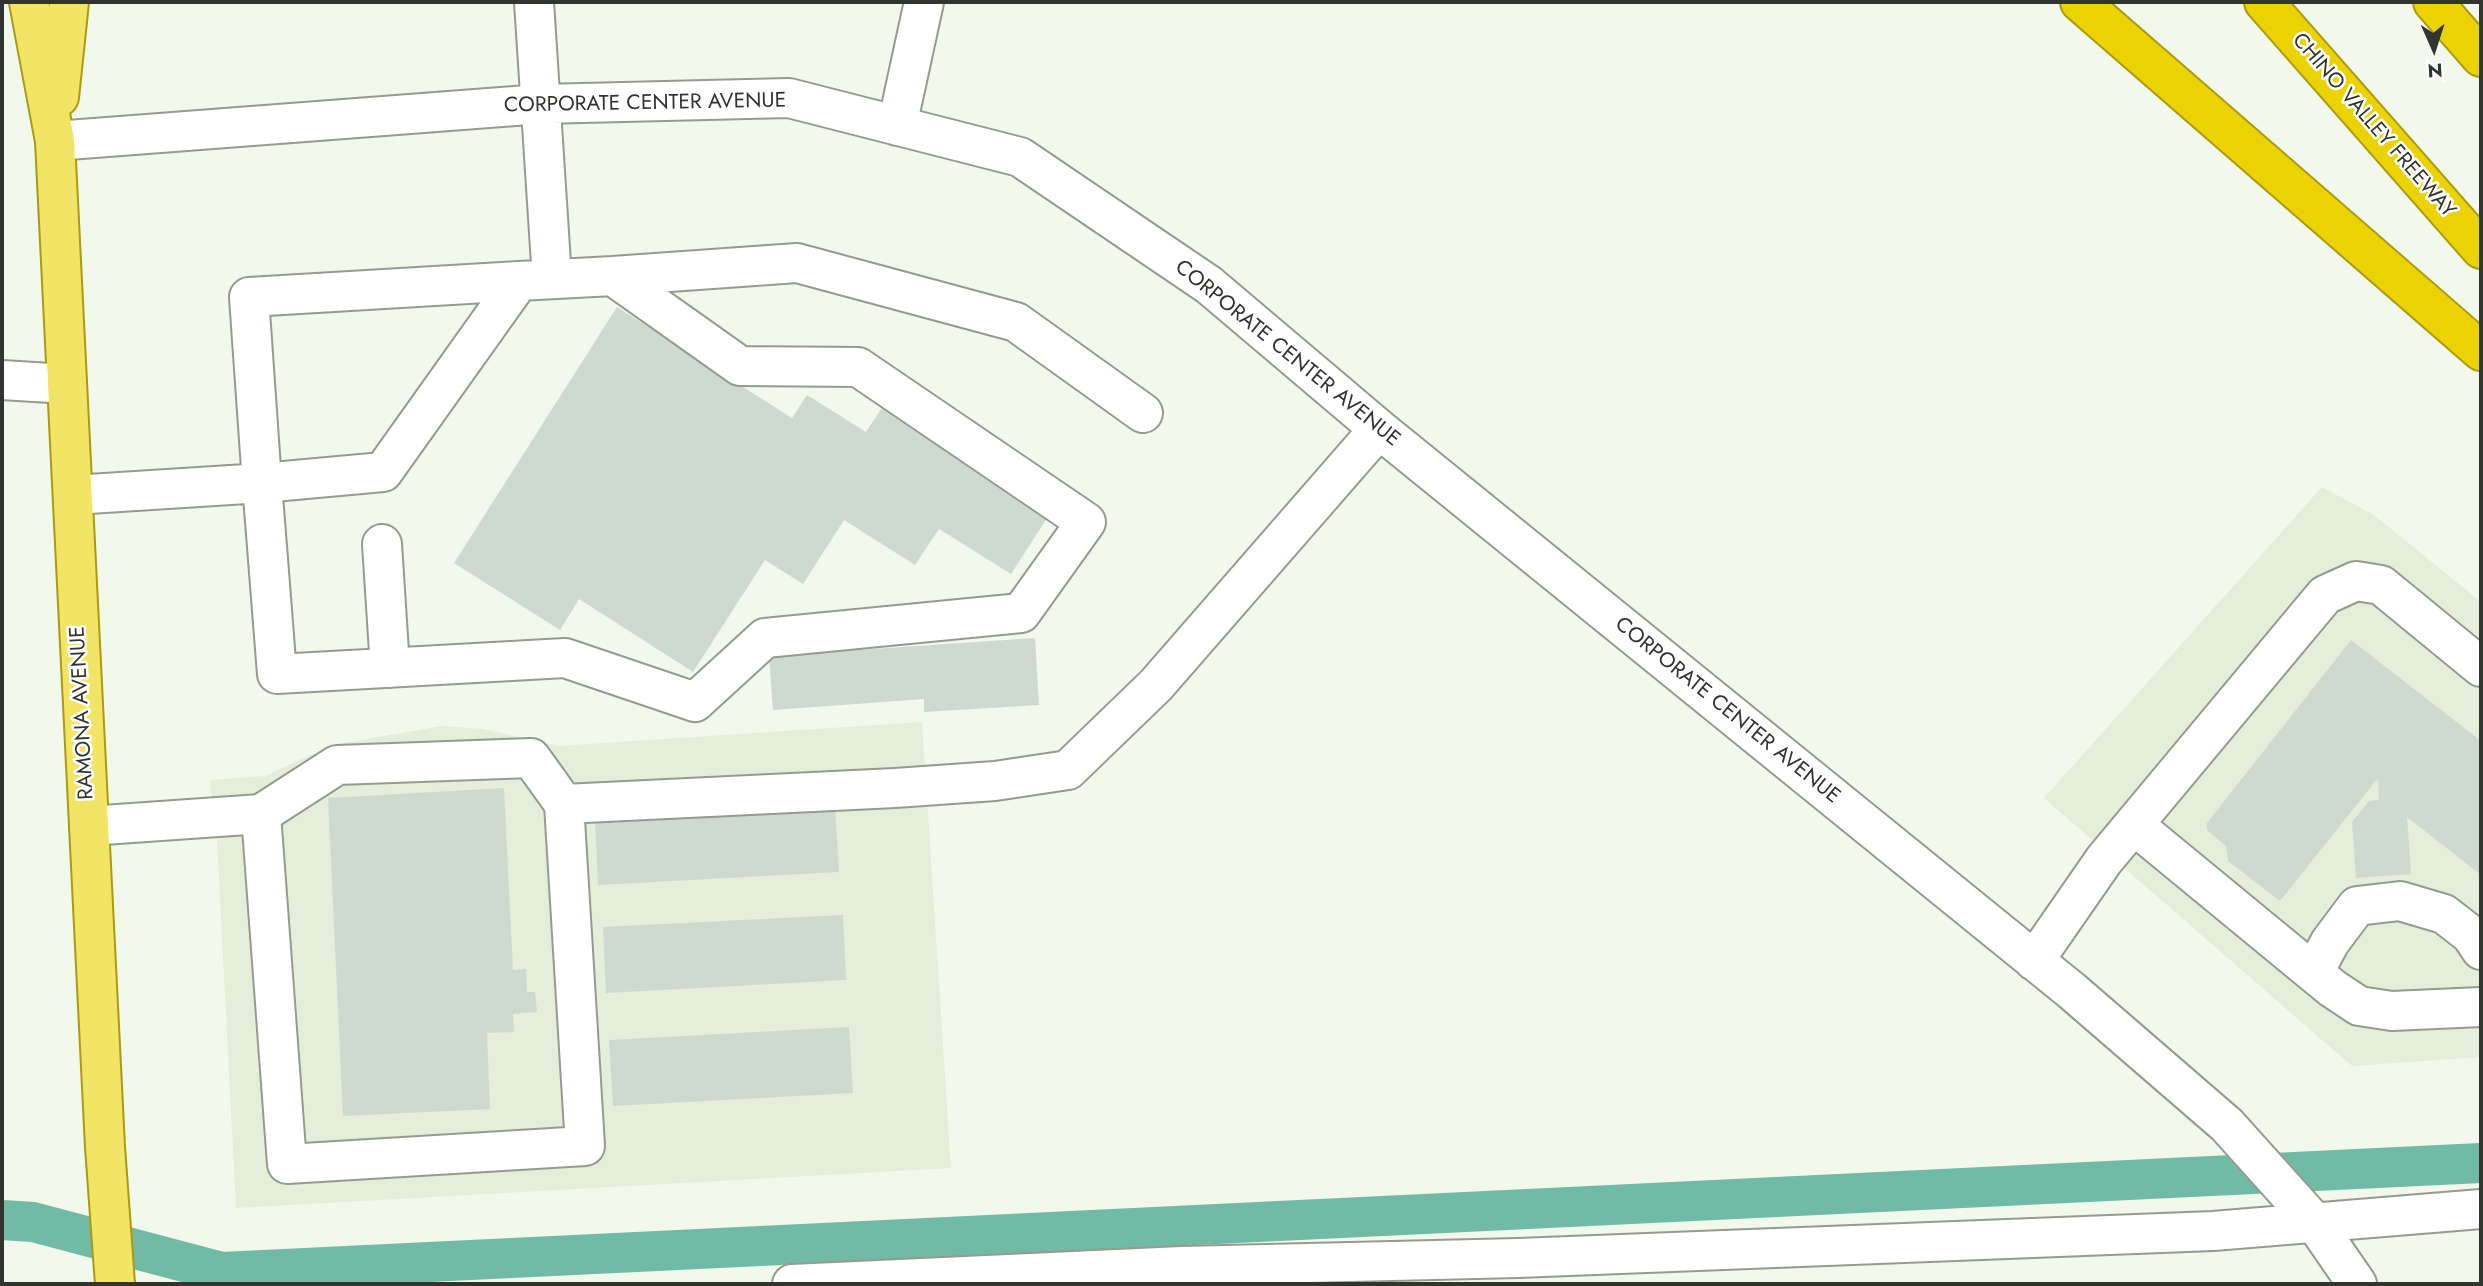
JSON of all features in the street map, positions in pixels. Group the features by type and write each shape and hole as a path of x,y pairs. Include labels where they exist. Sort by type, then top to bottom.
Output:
{"highway":[{"path":"2080,2 2481,351"},
{"name":"CHINO VALLEY FREEWAY","path":"2264,2 2481,249"},
{"path":"2433,2 2481,57"}],"main road":[{"name":"RAMONA AVENUE","path":"29,2 55,141 105,1147 116,1284"},
{"name":"RAMONA AVENUE","path":"55,141 69,2"}],"street":[{"path":"73,495 383,472 536,280 541,104 534,2"},
{"path":"897,126 924,2"},
{"name":"CORPORATE CENTER AVENUE","path":"55,141 541,104 789,99 1020,157 1209,285 1379,429 2073,992 2227,1125 2315,1223 2357,1284"},
{"path":"612,276 740,366 858,367 1086,522 1021,613 765,638 695,702 565,659 278,674 249,297 797,264 1016,322 1143,413"},
{"path":"2,380 67,384"},
{"path":"564,804 895,788 995,781 1068,770 1156,685 1379,429"},
{"path":"382,544 390,668"},
{"path":"2034,961 2104,860 2325,595 2356,581 2381,585 2481,667"},
{"path":"89,826 261,814 337,765 531,758 564,804 585,1146 287,1164 261,814"},
{"path":"2134,825 2359,1006 2392,1011 2480,1001"},
{"path":"2314,972 2330,943 2357,906 2400,901 2444,914 2471,935 2481,950"},
{"path":"792,1284 1182,1266 1518,1258 2213,1231 2481,1209"}],"shaded area":[{"path":"2322,487 2374,515 2481,602 2481,1057 2352,1066 2044,798"},
{"path":"922,722 951,1168 236,1208 217,841 210,780 265,776 332,745 442,726 483,729 558,746"}],"building":[{"path":"617,307 792,418 807,395 866,432 883,406 1051,512 1011,574 939,529 915,565 844,520 803,584 765,560 693,672 579,599 560,630 454,563"},
{"path":"1035,638 1039,705 924,712 924,699 773,710 769,656"},
{"path":"2351,640 2481,741 2481,875 2407,817 2411,874 2356,878 2352,822 2369,801 2379,800 2378,778 2280,901 2228,861 2226,846 2207,830 2207,823"},
{"path":"504,788 513,970 526,969 527,992 535,992 537,1012 513,1014 514,1032 487,1033 490,1109 343,1116 328,798"},
{"path":"835,807 839,872 598,885 595,819"},
{"path":"843,915 846,980 606,993 603,927"},
{"path":"849,1027 853,1093 613,1106 609,1040"}],"waterway":[{"path":"2,1220 33,1222 222,1272 2481,1163"}]}
